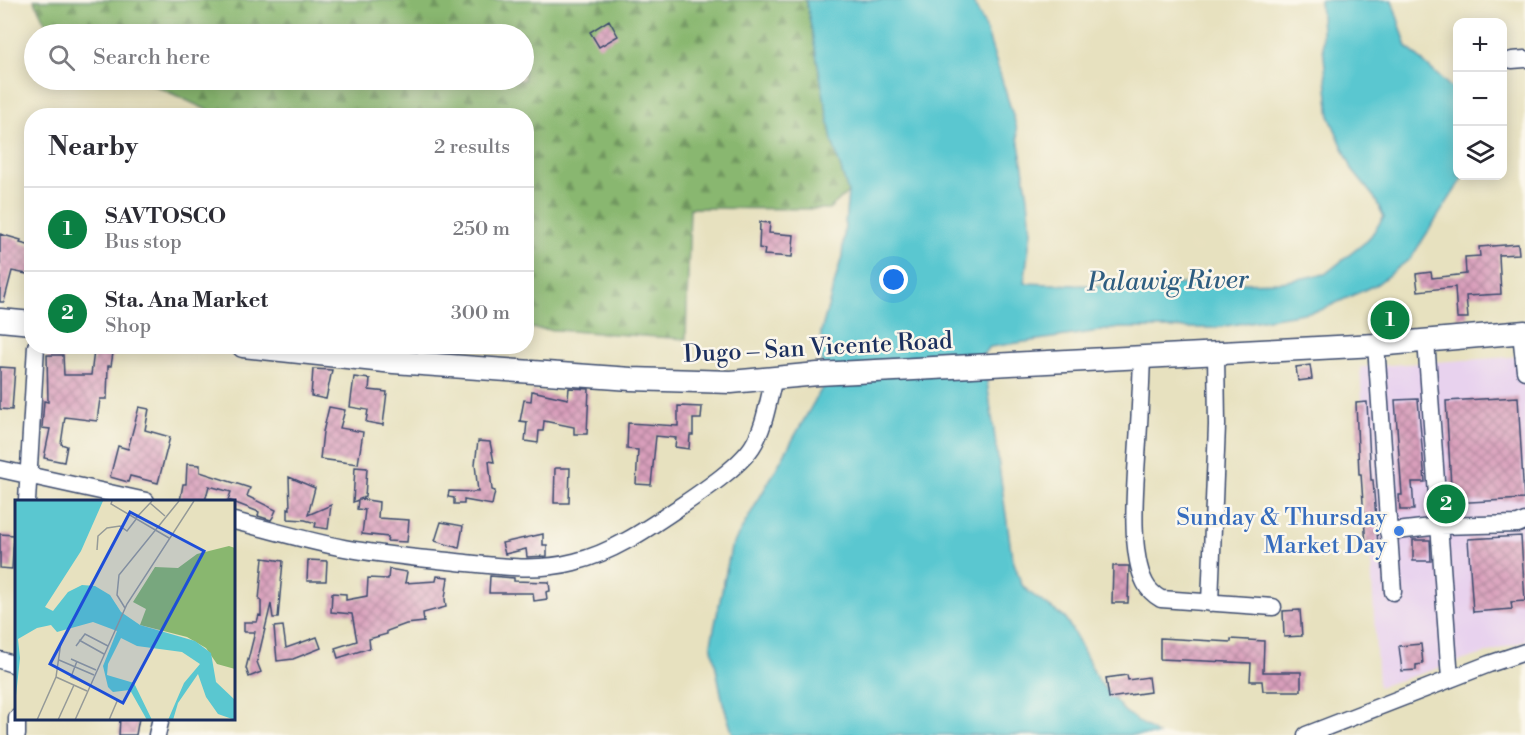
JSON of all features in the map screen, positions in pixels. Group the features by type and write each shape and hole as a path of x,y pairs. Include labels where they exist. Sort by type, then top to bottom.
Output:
{"main road":[{"path":"0,320 24,322"},
{"name":"Dugo – San Vicente Road","path":"318,354 394,362 631,379 731,382 818,374 1376,345 1523,332"}],"street":[{"path":"1523,332 1525,371"},
{"path":"1426,340 1450,679"},
{"path":"1376,345 1393,592"},
{"path":"1210,603 1217,425 1216,353"},
{"path":"27,500 36,354"},
{"path":"1142,357 1136,533 1138,560 1144,582 1151,593 1161,599 1273,607"},
{"path":"236,521 343,548 386,555 496,566 537,567 574,562 610,550 659,521 732,468 751,448 761,428 774,378"},
{"path":"0,469 141,500"},
{"path":"1388,532 1440,526 1518,524 1525,521"},
{"path":"1306,735 1525,652"},
{"path":"0,660 15,665"},
{"path":"157,735 161,720"}],"shaded area":[{"path":"1525,356 1525,641 1378,687 1360,367"}],"green space":[{"path":"34,0 806,0 832,139 848,192 829,209 690,208 686,339 534,328 534,108 203,108 164,90 534,90 534,24 46,24"}],"water":[{"path":"806,0 972,0 985,26 1016,125 1031,232 1024,283 1103,286 1282,282 1325,274 1368,240 1384,217 1374,197 1353,171 1330,118 1320,0 1392,0 1407,47 1453,89 1453,180 1461,180 1411,258 1377,284 1321,310 1214,328 1120,328 990,347 983,354 1012,557 1022,585 1065,618 1098,680 1124,711 1158,735 733,735 723,703 711,643 731,548 822,388 821,332 842,256 848,192 832,140"}],"building":[{"path":"609,20 618,36 599,47 590,32"},
{"path":"760,222 770,223 769,233 794,235 792,257 764,255 765,249 759,248"},
{"path":"0,234 21,240 20,243 24,244 24,273 12,271 4,302 0,302"},
{"path":"1518,244 1519,254 1499,255 1501,294 1466,296 1468,318 1457,318 1455,287 1418,291 1416,274 1431,272 1432,278 1466,274 1465,257 1480,256 1479,247"},
{"path":"1400,310 1402,329 1377,331 1375,312"},
{"path":"94,354 113,354 111,366 108,366 107,399 100,399 97,421 65,417 61,444 67,446 64,462 44,458 50,429 42,428 44,401 48,402 47,355 63,355 64,375 91,375"},
{"path":"1310,365 1312,379 1298,381 1296,367"},
{"path":"0,367 15,368 12,410 0,409"},
{"path":"313,369 332,370 326,399 311,396"},
{"path":"354,377 370,379 369,390 387,392 383,425 366,422 368,410 350,407"},
{"path":"569,388 589,389 587,434 574,434 574,427 544,421 543,431 539,431 538,443 525,441 527,422 520,421 524,400 531,401 532,391 568,399"},
{"path":"1518,397 1524,499 1452,503 1446,401"},
{"path":"1418,399 1425,482 1412,482 1414,510 1400,510 1399,495 1402,495 1395,400"},
{"path":"1367,402 1371,480 1373,480 1378,545 1366,546 1361,474 1359,474 1356,403"},
{"path":"678,406 702,407 701,419 693,419 693,435 690,435 689,449 675,447 676,438 656,436 651,485 636,484 638,450 627,449 628,423 678,426"},
{"path":"139,407 149,409 145,430 170,437 158,483 130,476 128,482 110,477 118,446 128,449"},
{"path":"329,407 345,410 340,428 363,432 358,464 320,459"},
{"path":"478,441 490,442 494,462 489,461 492,490 495,491 492,505 464,500 464,504 454,504 454,498 448,497 449,491 478,492 475,464"},
{"path":"187,464 200,465 200,472 250,488 247,496 276,510 271,520 258,516 259,512 236,503 236,500 228,500 231,492 209,486 205,500 180,500 183,484 186,484"},
{"path":"355,467 367,468 365,497 360,499 379,502 378,518 409,520 407,542 387,541 388,537 362,534 365,510 357,509 358,500 353,502"},
{"path":"555,468 570,468 569,503 554,503"},
{"path":"289,477 315,488 308,515 331,505 328,529 315,527 316,523 305,520 288,519"},
{"path":"441,522 463,526 459,548 435,541"},
{"path":"0,534 14,535 12,569 0,568"},
{"path":"543,534 543,545 547,545 547,556 527,557 526,549 505,554 502,543"},
{"path":"1521,536 1525,601 1511,602 1512,609 1473,612 1468,539"},
{"path":"1413,540 1430,540 1431,561 1413,561"},
{"path":"263,558 283,561 278,618 273,618 271,604 257,662 261,672 249,677 246,668 255,632 244,632 244,622 257,622 259,615 261,616 261,600 259,600"},
{"path":"308,560 327,561 326,581 307,581"},
{"path":"1113,566 1129,566 1128,603 1112,603"},
{"path":"389,569 407,572 405,583 436,581 437,576 448,577 446,607 423,613 424,622 406,624 387,631 387,634 369,639 370,648 338,658 335,648 357,641 352,614 331,612 332,593 346,594 346,600 367,596 368,578 388,579"},
{"path":"490,576 514,578 514,581 549,582 550,591 546,592 547,599 534,601 533,593 489,593"},
{"path":"1300,610 1302,636 1284,637 1283,611"},
{"path":"283,626 286,648 317,637 321,648 293,659 277,661 274,627"},
{"path":"1160,638 1231,642 1231,639 1264,641 1263,672 1301,672 1301,691 1263,691 1262,681 1250,681 1251,663 1160,659"},
{"path":"1421,644 1423,664 1416,665 1416,670 1402,671 1399,646"},
{"path":"1127,675 1128,680 1148,677 1150,692 1109,698 1106,678"},
{"path":"120,720 139,720 136,735 119,735"}],"place":[{"name":"SAVTOSCO","path":"1390,320"},
{"name":"Sta. Ana Market","path":"1446,504"},
{"name":"Sunday & Thursday Market Day","path":"1399,531"}],"water label":[{"name":"Palawig River","path":"1168,280"}]}
